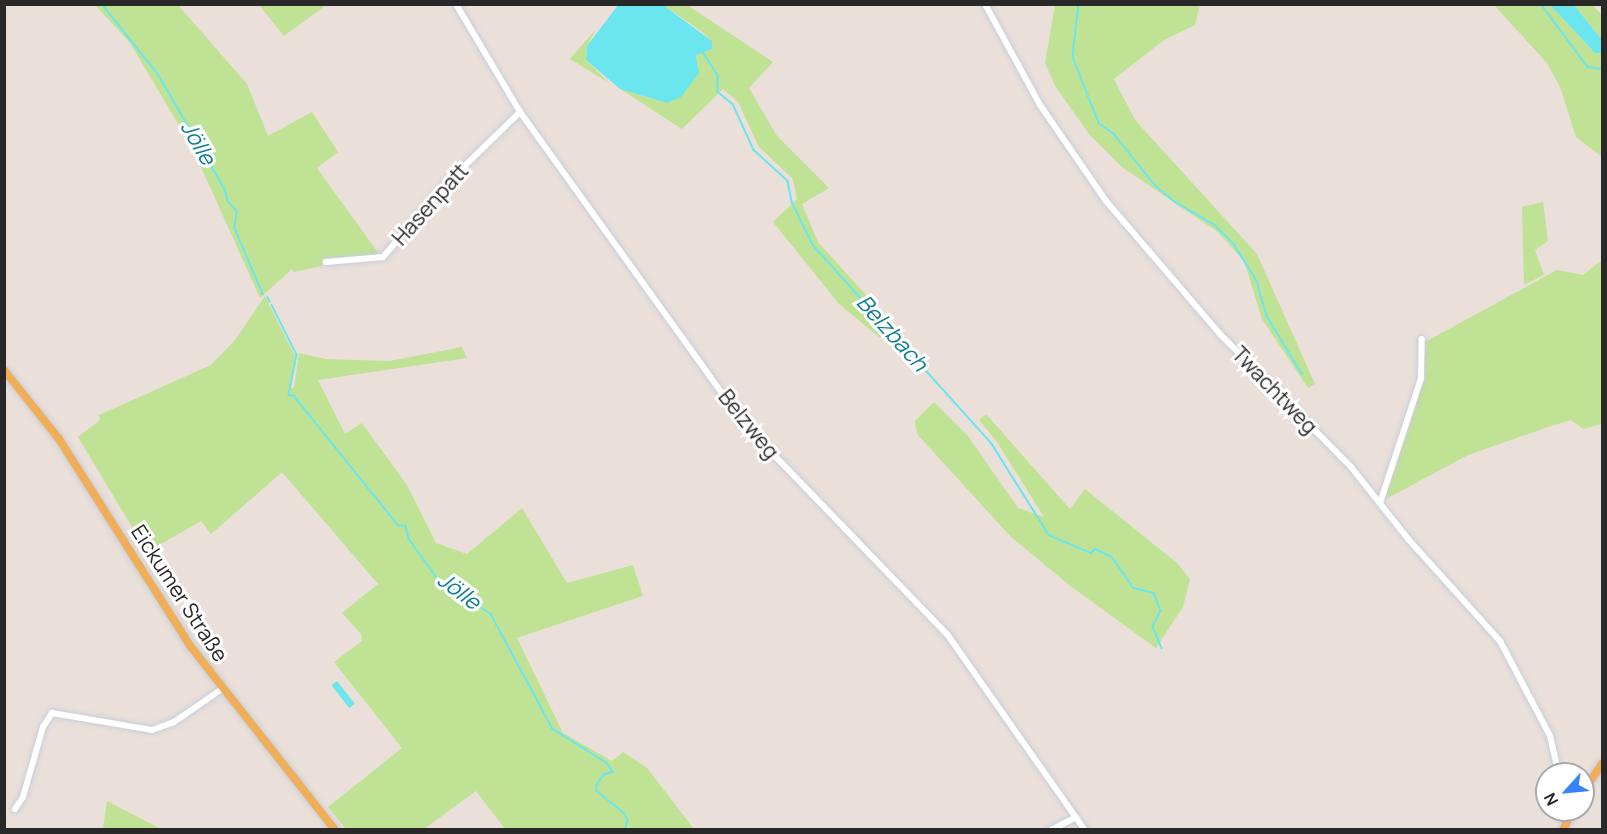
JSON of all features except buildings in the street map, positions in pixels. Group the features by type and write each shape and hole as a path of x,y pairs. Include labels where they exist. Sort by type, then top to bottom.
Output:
{"main road":[{"name":"Eickumer Straße","path":"4,370 59,439 176,625 222,689 335,830"}],"street":[{"name":"Belzweg","path":"456,4 519,112 746,426 948,634 1085,830"},
{"name":"Twachtweg","path":"985,4 1040,105 1106,201 1220,333 1351,467 1510,655 1550,736 1556,762"},
{"name":"Hasenpatt","path":"326,262 383,256 445,185 519,112"},
{"path":"1380,503 1421,378 1422,339"},
{"path":"15,809 23,797 43,727 52,713 152,730 174,722 222,689"},
{"path":"1051,830 1076,817"}],"green space":[{"path":"95,5 178,5 247,84 268,136 312,112 338,152 317,168 379,254 322,259 322,266 294,272 292,269 260,298 192,147 130,43"},
{"path":"259,5 326,5 284,36"},
{"path":"663,5 687,5 773,62 749,88 777,136 829,188 802,204 818,242 895,327 887,336 879,337 839,304 773,222 797,199 793,179 759,147 738,102 723,89 682,129 620,89 667,103 681,96 698,66 696,55 712,49 712,41 701,31"},
{"path":"1055,5 1200,5 1195,25 1164,40 1114,79 1135,120 1257,254 1315,384 1308,388 1262,319 1244,261 1218,232 1123,168 1089,134 1055,86 1045,63"},
{"path":"1494,5 1550,5 1596,54 1602,52 1602,157 1576,137 1560,87 1547,63"},
{"path":"1574,5 1592,5 1602,15 1602,40"},
{"path":"596,29 587,46 586,60 609,83 570,59"},
{"path":"1543,202 1548,241 1535,250 1544,275 1524,285 1522,207"},
{"path":"1602,260 1602,424 1583,429 1571,420 1551,426 1468,455 1384,500 1423,379 1425,342 1557,270 1583,275"},
{"path":"265,296 295,356 290,389 294,387 299,353 325,359 390,361 462,347 467,358 318,380 345,434 362,423 407,485 436,543 467,554 522,508 567,583 633,565 643,596 517,638 563,733 612,761 623,752 647,768 694,829 505,829 476,791 424,829 346,829 328,807 402,748 334,662 362,641 361,634 342,613 378,584 282,472 211,534 201,521 147,552 78,437 100,420 99,415 211,365 235,340"},
{"path":"934,402 968,436 1018,508 1044,517 997,442 979,420 986,414 1070,509 1085,489 1177,563 1190,579 1183,607 1156,648 1069,585 1010,536 917,434 915,421"},
{"path":"107,801 161,829 103,829"}],"water":[{"path":"618,5 663,5 712,41 712,49 696,55 699,73 681,97 667,103 620,89 586,60 587,46"},
{"path":"1550,5 1574,5 1602,40 1602,52 1596,54"},
{"path":"337,681 355,704 349,708 331,685"}],"waterway":[{"name":"Jölle","path":"102,4 158,74 225,189 228,201 237,211 235,228 263,294"},
{"path":"1079,4 1073,57 1099,123 1114,134 1155,185 1175,202 1215,225 1234,244 1257,281 1267,316 1302,374"},
{"path":"1541,4 1588,67 1602,69"},
{"name":"Belzbach","path":"703,52 718,75 718,92 733,104 754,150 788,181 792,202 813,245 992,444 1049,535 1091,553 1095,549 1112,557 1134,588 1154,593 1161,611 1153,627 1162,648"},
{"name":"Jölle","path":"268,297 270,302"},
{"name":"Jölle","path":"272,305 297,355 289,395 294,396 398,525 406,526 409,539 438,579 491,614 553,729 607,763 613,772 604,775 597,785 597,791 624,813 628,820 625,830"}]}
